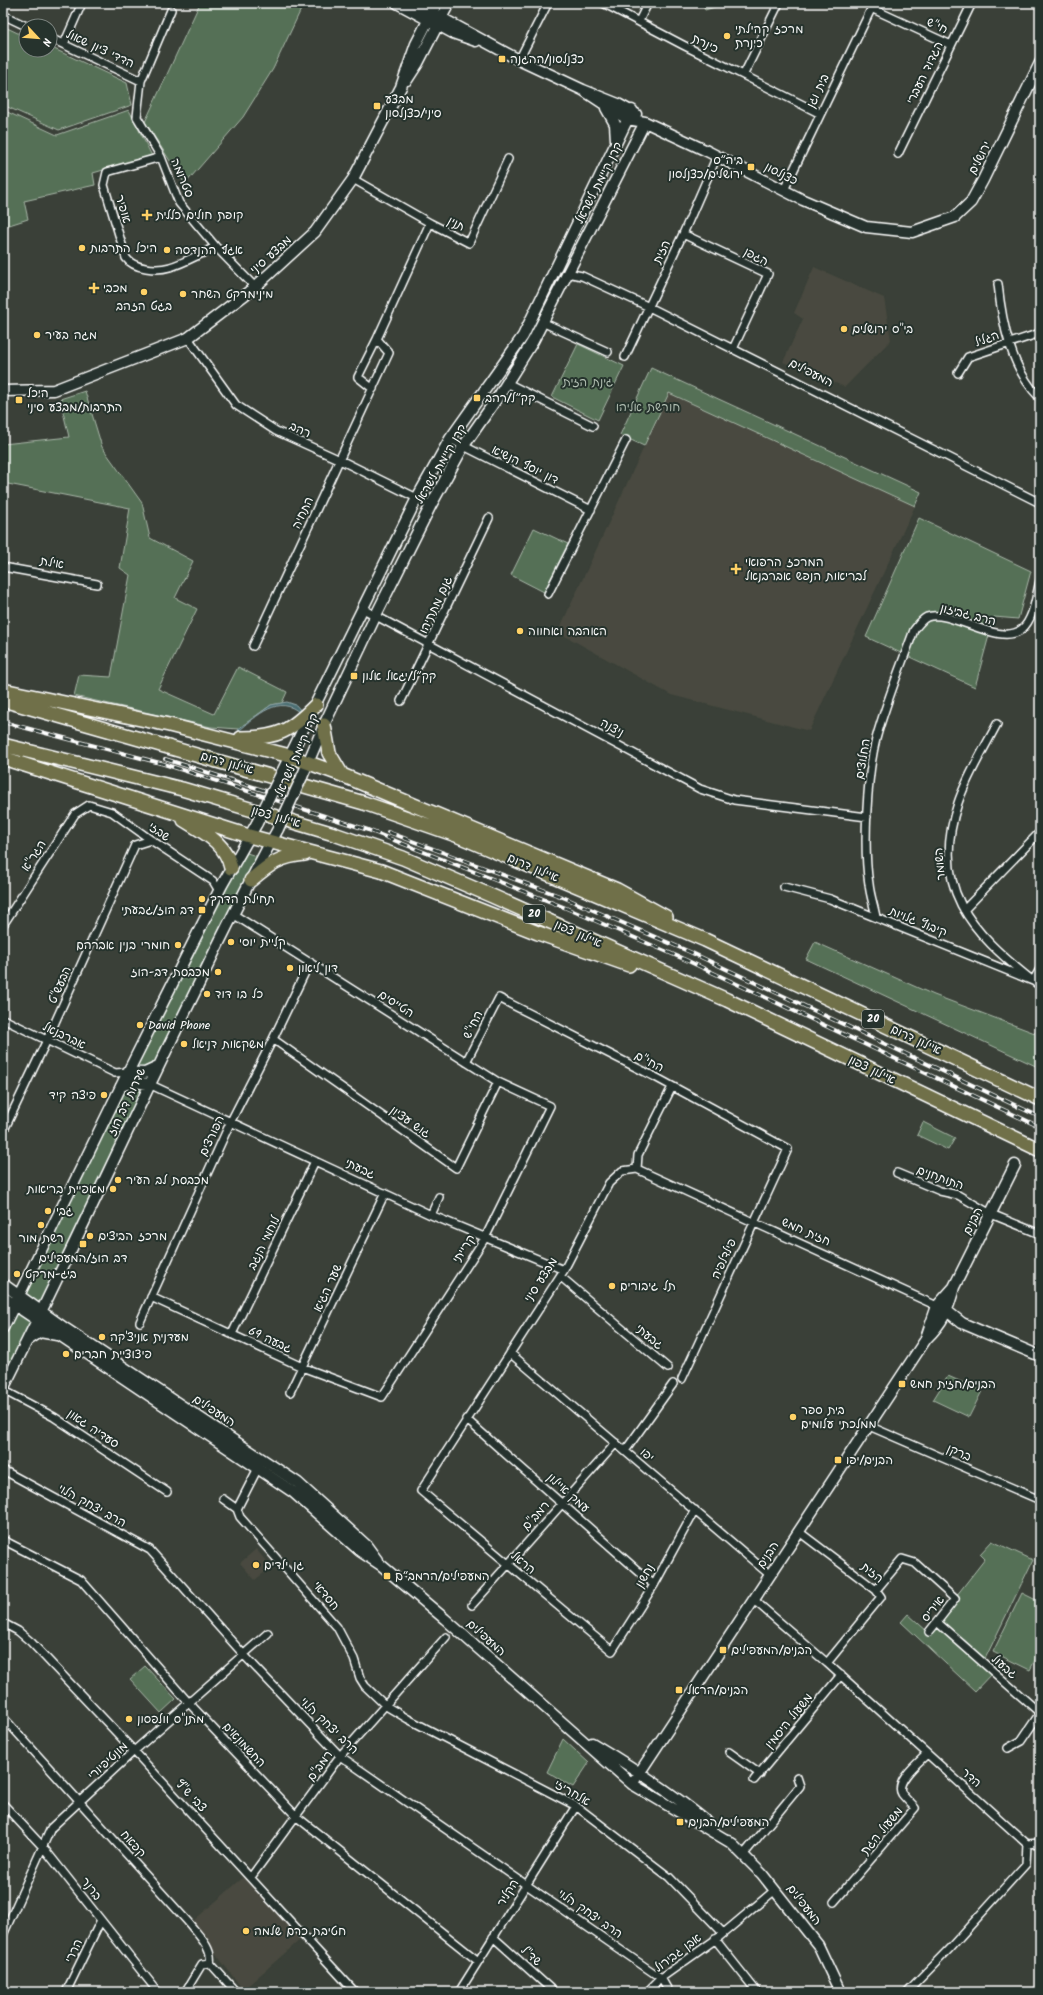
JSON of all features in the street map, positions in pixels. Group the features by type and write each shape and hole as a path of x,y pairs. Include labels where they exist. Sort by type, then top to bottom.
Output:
{"highway":[{"path":"3,690 169,725 290,756 342,776 617,890 640,901 705,940"},
{"name":"איילון דרום","path":"3,700 255,771 415,820 456,835 705,940 1040,1099"},
{"path":"224,738 261,738 278,735 301,720 316,705"},
{"path":"324,725 328,753 342,776"},
{"name":"איילון צפון","path":"3,745 182,789 341,836 403,858 727,1000 1040,1150"},
{"path":"3,758 168,809 248,836 381,871 545,935 727,1000"},
{"path":"168,809 215,840 229,858 228,874"},
{"path":"251,880 272,862 284,857 315,853"}],"street":[{"path":"64,44 82,3"},
{"name":"כצנלסון","path":"397,3 432,12"},
{"name":"כצנלסון","path":"414,3 432,12 453,33 496,48 583,90 629,115"},
{"name":"מבצע סיני","path":"3,391 54,390 188,338 255,286 314,232 353,179 401,87 418,63 449,3"},
{"path":"520,60 548,3"},
{"name":"כינרת","path":"603,3 819,113"},
{"path":"639,21 648,3"},
{"path":"744,74 779,3"},
{"name":"הגדוד העברי","path":"898,154 972,3"},
{"name":"חי\"ש","path":"872,5 951,45"},
{"name":"בית וגן","path":"784,190 819,113 872,5"},
{"name":"סטרומה","path":"171,10 141,81 137,117 161,157 179,203 216,247 255,286"},
{"name":"מבצע סיני","path":"401,87 416,44 432,12"},
{"path":"3,16 18,23"},
{"name":"הדדי ציון שאול","path":"58,41 141,81"},
{"name":"ירושלים","path":"912,232 955,217 970,202 983,180 1040,63"},
{"name":"כצנלסון","path":"583,90 604,105 645,122 717,156 803,200 866,228 912,232"},
{"path":"604,105 615,124 616,141"},
{"name":"קרן קיימת לישראל","path":"257,823 417,498 450,439 523,336 629,115"},
{"name":"קרן קיימת לישראל","path":"278,829 324,725 376,615 431,505 463,446 507,383 542,322 645,122"},
{"name":"הזית","path":"625,357 683,234 717,156"},
{"name":"אופיר","path":"161,157 107,172 104,185 126,258 129,262 141,267 169,268 216,247"},
{"name":"תנין","path":"353,179 430,223 469,243 508,159"},
{"path":"373,389 358,377 377,340 430,223"},
{"name":"הגפן","path":"683,234 768,274 733,349"},
{"name":"המעפילים","path":"567,273 582,276 648,306 1040,503"},
{"name":"הגליל","path":"998,284 1001,315 1008,343 1030,388 1040,398"},
{"path":"542,322 608,352"},
{"name":"הגליל","path":"958,373 968,357 1040,333"},
{"name":"רהב","path":"188,338 236,405 276,431 340,460 431,505"},
{"name":"התחיה","path":"253,646 389,353 377,340"},
{"path":"507,383 593,426"},
{"name":"דון יוסף הנשיא","path":"450,439 591,510"},
{"path":"548,594 626,440"},
{"name":"גנם מתתיהו","path":"401,701 489,518"},
{"name":"אילת","path":"3,567 96,584"},
{"name":"הרב גביזון","path":"928,617 942,617 1000,634 1012,634 1022,629 1031,615 1040,581"},
{"name":"ניצנה","path":"363,609 430,643 700,789 734,800 867,817"},
{"name":"החלוצים","path":"876,917 869,884 867,817 876,740 893,685 914,630 919,623 928,617"},
{"name":"השומר","path":"998,724 958,802 951,827 948,852 951,877 957,900 972,924 990,944 1033,981"},
{"name":"שבזי","path":"89,805 112,812 213,881 219,891"},
{"name":"הגר\"א","path":"3,925 75,814 89,805"},
{"name":"שדרות דב הוז","path":"3,1328 121,1086 219,891 248,836 257,823"},
{"name":"הבעש\"ט","path":"3,1132 47,1040 135,845 136,829"},
{"name":"שדרות דב הוז","path":"3,1390 40,1316 149,1084 233,914 278,829"},
{"path":"964,910 1040,832"},
{"path":"135,845 151,840"},
{"path":"213,881 228,874"},
{"name":"קיבוץ גלויות","path":"784,887 830,899 1033,981 1040,986"},
{"name":"הטייסים","path":"233,914 498,1082 550,1106"},
{"name":"הפורצים","path":"140,1322 231,1121 310,962"},
{"path":"1033,981 1040,969"},
{"name":"החי\"ש","path":"466,1062 499,998"},
{"name":"החי\"ם","path":"499,998 672,1086 788,1149"},
{"name":"אברבנאל","path":"3,1019 115,1073"},
{"name":"גוש עציון","path":"273,1039 456,1168 498,1082"},
{"path":"149,1084 133,1082 121,1086 115,1073 145,1073 158,1067"},
{"name":"גבעתי","path":"149,1084 385,1192 431,1215 564,1270"},
{"path":"637,1169 638,1155 672,1086"},
{"name":"קרייתי","path":"382,1397 485,1238 550,1106"},
{"name":"פילדלפיה","path":"682,1379 753,1222 788,1149"},
{"name":"לוחמי הנגב","path":"232,1334 315,1161"},
{"name":"הבנים","path":"632,1784 926,1339 943,1321 954,1287 1014,1165"},
{"name":"מבצע סיני","path":"421,1491 466,1419 564,1270 609,1183 622,1171 637,1169"},
{"name":"חזית חמש","path":"637,1169 947,1310 962,1322 1040,1356"},
{"name":"התותחנים","path":"897,1173 940,1191 958,1195 991,1214 1040,1234"},
{"name":"שער הגיא","path":"290,1392 385,1192"},
{"path":"431,1215 439,1197"},
{"name":"גבעתי","path":"560,1276 668,1368"},
{"path":"3,1284 17,1300"},
{"name":"הבנים","path":"926,1339 932,1316 937,1306 954,1287"},
{"path":"3,1297 17,1300"},
{"name":"גבעה 69","path":"151,1297 302,1367 382,1397"},
{"name":"המעפילים","path":"17,1300 298,1483 366,1545 381,1565"},
{"name":"המעפילים","path":"40,1316 61,1336 293,1492 360,1552 381,1565 632,1784 733,1844"},
{"name":"חזית חמש","path":"932,1316 943,1321 962,1322"},
{"path":"28,1340 40,1332 61,1336"},
{"name":"יפו","path":"510,1352 770,1575"},
{"path":"625,1451 673,1384"},
{"name":"סעדיה גאון","path":"3,1390 54,1417 167,1492"},
{"name":"עמק איילון","path":"466,1419 654,1585"},
{"name":"ברקן","path":"869,1426 1040,1500"},
{"name":"רמב\"ם","path":"472,1605 616,1443"},
{"path":"237,1509 263,1459"},
{"name":"הרב יצחק הלוי","path":"3,1470 150,1550 244,1655 340,1756 661,1978"},
{"name":"הראל","path":"421,1491 507,1565 612,1651"},
{"name":"חסדאי","path":"223,1498 237,1509 240,1517 337,1626 354,1659 360,1678 386,1706"},
{"name":"נחשון","path":"612,1651 654,1585 695,1510"},
{"name":"הזית","path":"798,1531 876,1590 881,1597 827,1663"},
{"name":"החשמונאים","path":"3,1540 81,1580 189,1703 297,1817 478,1961"},
{"name":"איריס","path":"876,1590 902,1559 915,1564 955,1599 929,1632"},
{"name":"הדר","path":"754,1600 827,1663 1026,1844"},
{"name":"גבעול","path":"937,1622 1040,1713 1021,1741 1008,1748"},
{"name":"צבי ש\"ץ","path":"3,1623 18,1630 31,1642 251,1877 355,1992"},
{"name":"מונטיפיורי","path":"3,1935 51,1828 134,1751 268,1633"},
{"name":"רמב\"ם","path":"251,1877 297,1817 340,1756 446,1637"},
{"name":"משעול היסמין","path":"754,1780 840,1675"},
{"name":"אלחריזי","path":"386,1706 408,1719 576,1806 669,1876 723,1933"},
{"name":"קפאח","path":"3,1717 188,1922 208,1949 211,1957 210,1963 236,1992"},
{"name":"המעפילים","path":"572,1732 641,1772 681,1800 744,1854 775,1890 818,1945 840,1992"},
{"path":"729,1752 760,1774"},
{"name":"משעול הגת","path":"834,1902 915,1808 901,1793 900,1786 903,1779 927,1754"},
{"path":"744,1854 800,1786 797,1777"},
{"name":"ברנר","path":"3,1804 43,1846 158,1992"},
{"name":"הקליר","path":"462,1991 478,1961 576,1806"},
{"path":"907,1992 950,1948 1026,1864 1026,1844 1040,1843"},
{"name":"אבן גבירול","path":"647,1992 661,1978 723,1933 775,1890"},
{"name":"הררי","path":"66,1992 101,1920"},
{"name":"שד\"ל","path":"493,1937 554,1992"},
{"path":"715,1939 757,1992"},
{"path":"185,1992 202,1964 210,1963"},
{"path":"661,1978 669,1992"}],"shaded area":[{"name":"בי\"ס ירושלים","path":"814,267 884,298 891,340 845,387 783,362 803,319 794,313"},
{"name":"המרכז הרפואי לבריאות הנפש אברבנאל","path":"669,393 915,506 809,731 671,695 558,632"},
{"name":"גן ילדים","path":"256,1549 271,1567 255,1580 240,1563"},
{"name":"חטיבת כרם שלמה","path":"245,1876 301,1939 243,1990 192,1922"}],"green space":[{"path":"200,3 304,3 273,69 243,117 185,184 145,122"},
{"path":"702,3 728,3 705,10"},
{"path":"3,26 18,33 18,58 58,58 58,51 127,83 132,105 59,130 3,105"},
{"path":"3,110 57,135 129,110 152,156 93,173 95,185 24,201 28,219 3,227"},
{"name":"גינת הזית","path":"578,344 624,366 598,420 552,397"},
{"name":"חורשת אליהו","path":"651,368 921,492 915,506 669,393 644,446 620,435"},
{"path":"85,391 102,447 142,503 150,538 193,561 175,598 197,609 158,689 214,714 238,667 287,692 282,703 271,705 238,729 211,727 74,696 79,675 111,677 130,575 120,568 130,508 3,483 3,444 69,437 60,399"},
{"path":"919,518 1031,571 1018,619 994,617 975,687 866,637"},
{"path":"534,528 568,544 544,592 511,575"},
{"path":"241,851 262,858 158,1067 128,1072"},
{"path":"815,942 934,995 1040,1035 1040,1068 806,959"},
{"path":"149,1084 42,1311 20,1292 121,1086"},
{"path":"923,1122 955,1138 948,1150 917,1135"},
{"path":"14,1304 38,1320 3,1389 3,1328"},
{"path":"948,1376 982,1391 969,1417 933,1400"},
{"path":"992,1541 1033,1560 983,1663 993,1672 975,1691 901,1622 908,1614 928,1632 985,1559 980,1554"},
{"path":"1022,1593 1040,1602 1040,1650 1030,1670 993,1652"},
{"path":"145,1666 176,1699 161,1713 130,1679"},
{"path":"563,1739 589,1763 573,1787 547,1772"}],"water":[{"path":"287,702 296,705 302,712 301,714 293,708 277,706 261,713 239,731 238,729 271,705"}],"railway":[{"path":"3,722 164,764 368,830 566,908 686,960 1040,1127"},
{"path":"165,759 285,797"},
{"path":"388,832 565,898 690,952 1040,1117"}],"place":[{"name":"מרכז קהילתי כינרת","path":"727,36"},
{"name":"כצנלסון/ההגנה","path":"502,59"},
{"name":"מבצע סיני/כצנלסון","path":"377,106"},
{"name":"ביה״ס ירושלים/כצנלסון","path":"751,167"},
{"name":"קופת חולים כללית","path":"147,215"},
{"name":"היכל התרבות","path":"82,248"},
{"name":"אגף ההנדסה","path":"167,250"},
{"name":"מכבי","path":"94,288"},
{"name":"בגט הזהב","path":"144,292"},
{"name":"מינימרקט השחר","path":"183,294"},
{"name":"בי\"ס ירושלים","path":"844,329"},
{"name":"מגה בעיר","path":"37,335"},
{"name":"קק״ל/רהב","path":"477,398"},
{"name":"היכל התרבות/מבצע סיני","path":"19,400"},
{"name":"המרכז הרפואי לבריאות הנפש אברבנאל","path":"736,569"},
{"name":"האהבה ואחווה","path":"520,631"},
{"name":"קק״ל/יגאל אלון","path":"354,676"},
{"name":"תחילת הדרך","path":"202,899"},
{"name":"דב הוז/גבעתי","path":"202,910"},
{"name":"קליית יוסי","path":"231,942"},
{"name":"חומרי בנין אברהם","path":"178,945"},
{"name":"דון ליאון","path":"290,968"},
{"name":"מכבסת דב-הוז","path":"218,972"},
{"name":"כל בו דוד","path":"207,994"},
{"name":"David Phone","path":"140,1025"},
{"name":"משקאות דניאל","path":"184,1044"},
{"name":"פיצה קיד","path":"104,1095"},
{"name":"מכבסת לב העיר","path":"118,1180"},
{"name":"מאפיית בריאות","path":"113,1189"},
{"name":"גבי","path":"48,1211"},
{"name":"רשת מור","path":"41,1225"},
{"name":"מרכז הביצים","path":"90,1236"},
{"name":"דב הוז/המעפילים","path":"83,1244"},
{"name":"ביג-מרקט","path":"17,1274"},
{"name":"תל גיבורים","path":"612,1286"},
{"name":"מעדנית אניצ'קה","path":"102,1337"},
{"name":"פיצוציית חברים","path":"66,1354"},
{"name":"הבנים/חזית חמש","path":"902,1384"},
{"name":"בית ספר ממלכתי עלומים","path":"793,1417"},
{"name":"הבנים/יפו","path":"838,1460"},
{"name":"גן ילדים","path":"256,1565"},
{"name":"המעפילים/הרמב״ם","path":"387,1576"},
{"name":"הבנים/המעפילים","path":"723,1650"},
{"name":"הבנים/הראל","path":"679,1690"},
{"name":"מתנ''ס וולפסון","path":"129,1719"},
{"name":"המעפילים/הבנים","path":"680,1822"},
{"name":"חטיבת כרם שלמה","path":"246,1931"}]}
